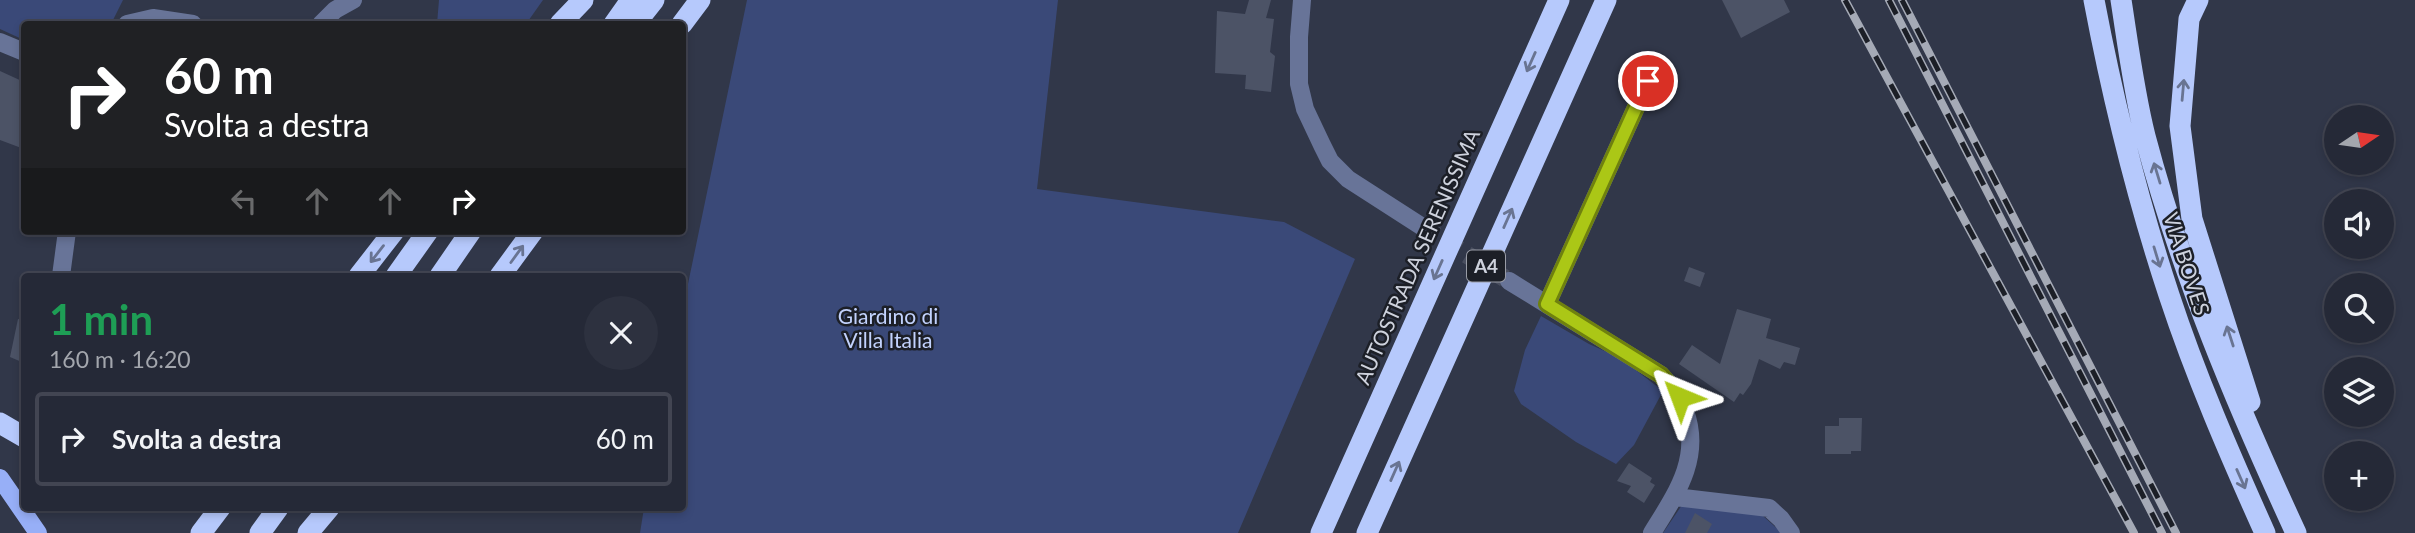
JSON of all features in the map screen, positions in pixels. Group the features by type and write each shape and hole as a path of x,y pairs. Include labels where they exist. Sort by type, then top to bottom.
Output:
{"highway":[{"path":"563,21 583,0"},
{"path":"574,21 589,0"},
{"path":"616,21 631,0"},
{"path":"637,21 654,0"},
{"path":"684,21 700,0"},
{"name":"AUTOSTRADA SERENISSIMA","path":"1321,533 1559,0"},
{"name":"A4","path":"1367,533 1606,0"},
{"path":"2086,0 2102,42"},
{"name":"VIA BOVES","path":"2094,0 2132,170 2169,296 2218,426 2265,533"},
{"name":"VIA BOVES","path":"2121,0 2145,135 2183,259 2227,377 2296,533"},
{"name":"VIA BOVES","path":"2197,0 2189,19 2180,126 2192,219 2278,495"},
{"path":"361,273 391,235"},
{"path":"398,273 425,235"},
{"path":"442,273 468,235"},
{"path":"502,273 530,235"},
{"path":"0,423 21,435"},
{"path":"201,533 218,511"},
{"path":"260,533 276,511"},
{"path":"308,533 326,511"}],"main road":[{"path":"0,478 21,508"},
{"path":"0,499 30,533"},
{"path":"23,511 38,533"}],"street":[{"path":"324,21 335,10 353,0"},
{"path":"1302,0 1299,84 1309,118 1322,145 1341,158 1379,197 1421,226"},
{"path":"140,21 153,18 172,21"},
{"path":"0,42 21,51"},
{"path":"1547,304 1648,81"},
{"path":"61,273 66,235"},
{"path":"1509,281 1661,375 1680,397 1690,425 1690,455 1685,477 1653,533"},
{"path":"1675,498 1769,508 1791,533"}],"green space":[{"path":"0,0 123,0 112,21 21,21 21,39 0,29"},
{"path":"439,0 543,0 528,21 437,21"},
{"name":"Giardino di Villa Italia","path":"747,0 1058,0 1037,189 1284,222 1355,259 1238,533 640,533 644,511 686,511 686,294"},
{"path":"1541,316 1589,344 1620,358 1663,391 1634,445 1616,464 1576,442 1521,404 1514,391 1525,350"},
{"path":"1682,505 1762,515 1782,533 1663,533"}],"building":[{"path":"1249,0 1271,0 1266,18 1274,19 1270,52 1275,56 1271,92 1245,89 1246,75 1215,73 1217,11 1245,14"},
{"path":"1722,0 1784,0 1790,12 1741,38"},
{"path":"0,71 21,81 21,148 0,140"},
{"path":"1689,267 1705,273 1700,287 1684,281"},
{"path":"1737,309 1771,319 1766,338 1800,348 1795,365 1784,362 1780,369 1759,359 1751,384 1734,402 1679,364 1692,345 1720,364"},
{"path":"18,319 21,320 21,362 10,357"},
{"path":"1839,418 1862,418 1861,451 1851,451 1851,454 1825,454 1825,426 1839,426"},
{"path":"1629,463 1652,478 1650,482 1655,485 1644,503 1627,492 1631,486 1617,481"},
{"path":"1695,513 1712,524 1707,533 1685,533"}],"tunnel":[{"path":"1421,226 1509,281"}],"railway":[{"path":"1845,0 2134,533"},
{"path":"1889,0 2162,533"},
{"path":"1902,0 2176,533"}],"route":[{"path":"1648,81 1547,304 1661,375 1680,397"}]}
